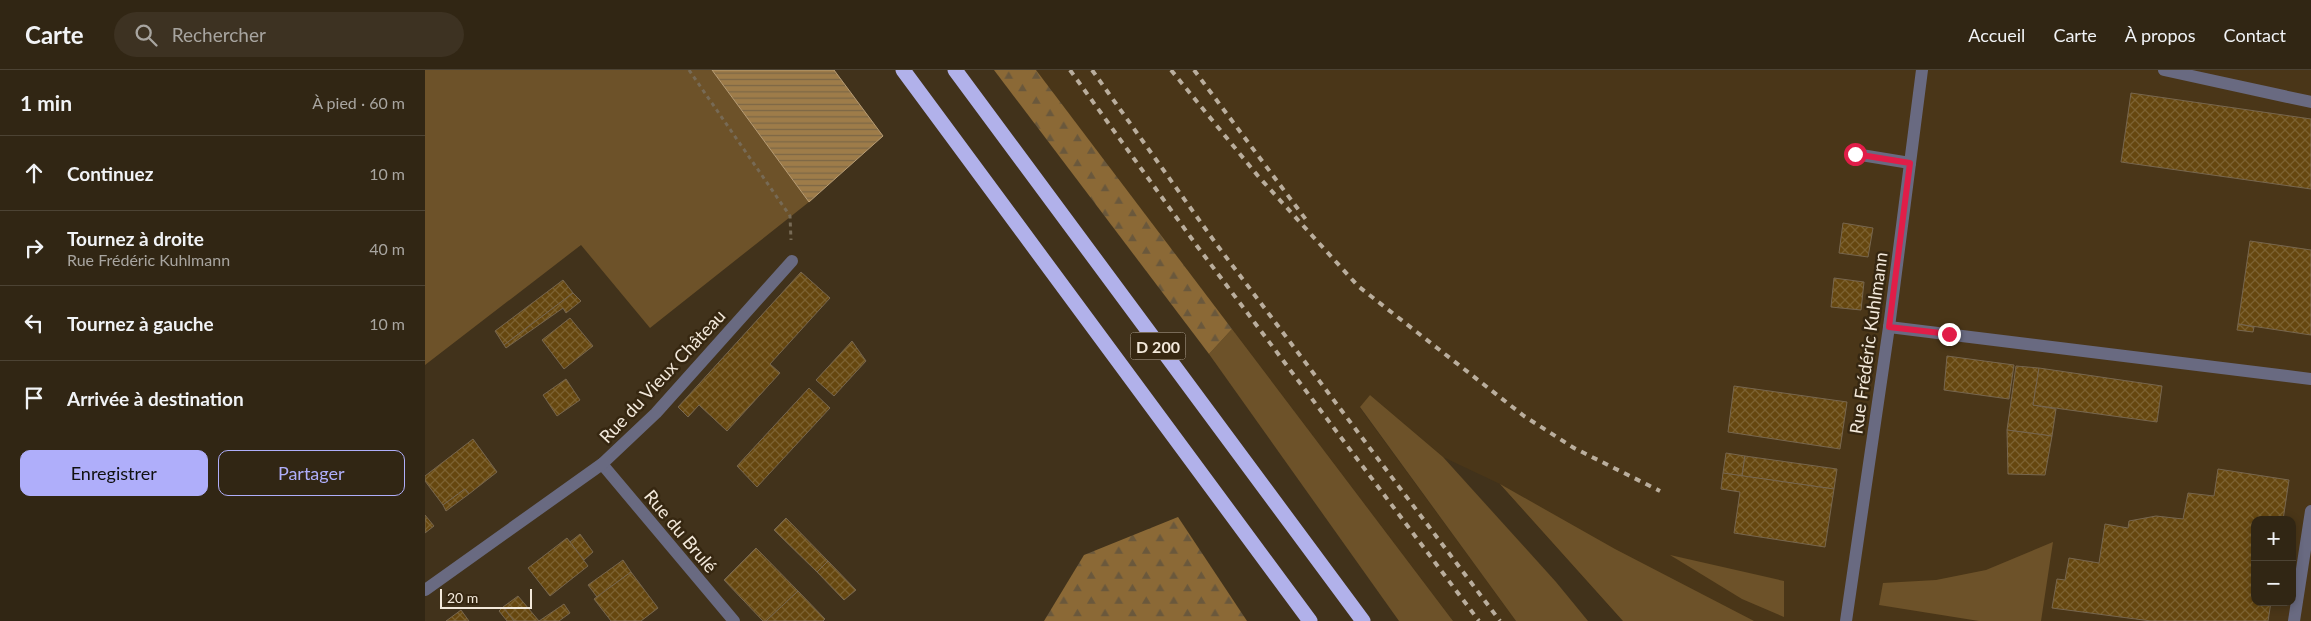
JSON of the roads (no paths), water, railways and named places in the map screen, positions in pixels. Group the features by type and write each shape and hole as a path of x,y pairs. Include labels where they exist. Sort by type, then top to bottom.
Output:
{"highway":[{"name":"D 200","path":"903,70 1310,621"},
{"name":"D 200","path":"955,70 1363,621"}],"street":[{"name":"Rue Frédéric Kuhlmann","path":"1846,621 1889,327 1922,70"},
{"path":"2164,70 2311,102"},
{"path":"1855,154 1910,163"},
{"name":"Rue du Vieux Château","path":"425,590 602,464 656,413 792,262"},
{"path":"1889,327 2311,379"},
{"name":"Rue du Brulé","path":"602,464 734,621"},
{"path":"2294,621 2311,511"}],"railway":[{"path":"1070,70 1197,246 1479,621"},
{"path":"1092,70 1217,245 1500,621"},
{"path":"1171,70 1258,176 1358,286 1524,416 1574,448 1660,491"},
{"path":"1194,70 1307,221"}]}
